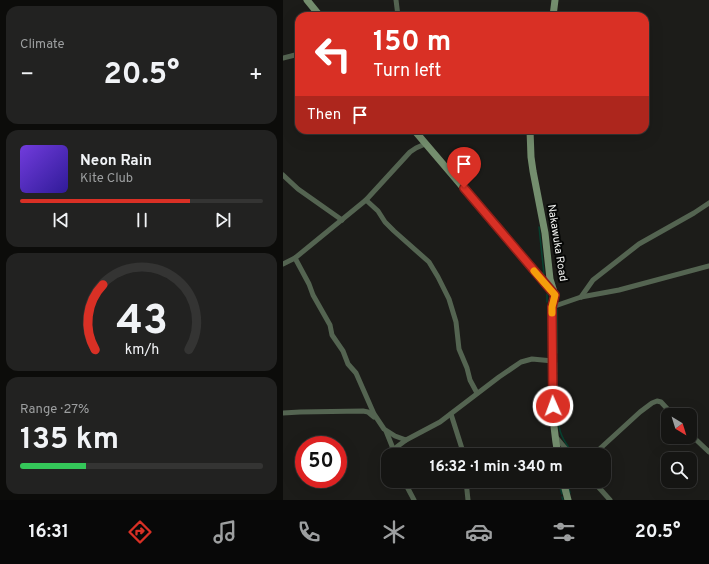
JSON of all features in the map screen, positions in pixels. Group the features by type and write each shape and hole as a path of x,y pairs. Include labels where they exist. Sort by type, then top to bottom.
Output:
{"main road":[{"path":"307,0 317,12"},
{"path":"554,12 555,0"},
{"path":"417,134 555,295"},
{"name":"Nakawuka Road","path":"530,134 533,171 545,233 550,279 555,295 552,307 553,398 557,448"},
{"path":"565,488 568,500"}],"street":[{"path":"396,0 398,12"},
{"path":"283,58 295,55"},
{"path":"283,264 295,258 366,200 410,152 425,144"},
{"path":"416,148 425,148 435,155"},
{"path":"283,175 298,189 342,220"},
{"path":"366,200 378,211 385,222 394,231 429,262 437,275 449,299 456,322 459,349 470,380 477,393"},
{"path":"581,297 593,280 639,244 709,203"},
{"path":"295,258 330,326 332,335 343,351 348,364 356,373 374,414 387,432 392,448"},
{"path":"552,307 581,297 619,290 709,266"},
{"path":"395,448 406,440 440,422 477,393 525,360 532,359 553,361"},
{"path":"601,448 651,403 657,401 661,402 667,408"},
{"path":"283,413 363,411 372,415 384,428 395,436 406,440"},
{"path":"451,414 462,448"},
{"path":"555,436 565,448"},
{"path":"697,441 709,452"},
{"path":"408,488 414,500"},
{"path":"466,488 467,500"},
{"path":"599,488 610,500"}],"waterway":[{"path":"459,176 466,185"},
{"path":"468,187 472,193"},
{"path":"476,197 479,200"},
{"path":"478,210 482,215"},
{"path":"488,211 492,216"},
{"path":"539,227 544,274 539,271"},
{"path":"547,294 547,302"},
{"path":"548,306 549,314"},
{"path":"557,309 557,353"},
{"path":"557,363 557,372"},
{"path":"556,384 557,375"},
{"path":"557,390 557,406"},
{"path":"549,393 549,401"},
{"path":"557,411 560,431 569,448"},
{"path":"560,488 562,494"},
{"path":"569,488 570,493"}],"slow traffic":[{"path":"534,271 555,295 552,313"}],"route":[{"path":"464,188 555,295 552,307 553,406"}]}
